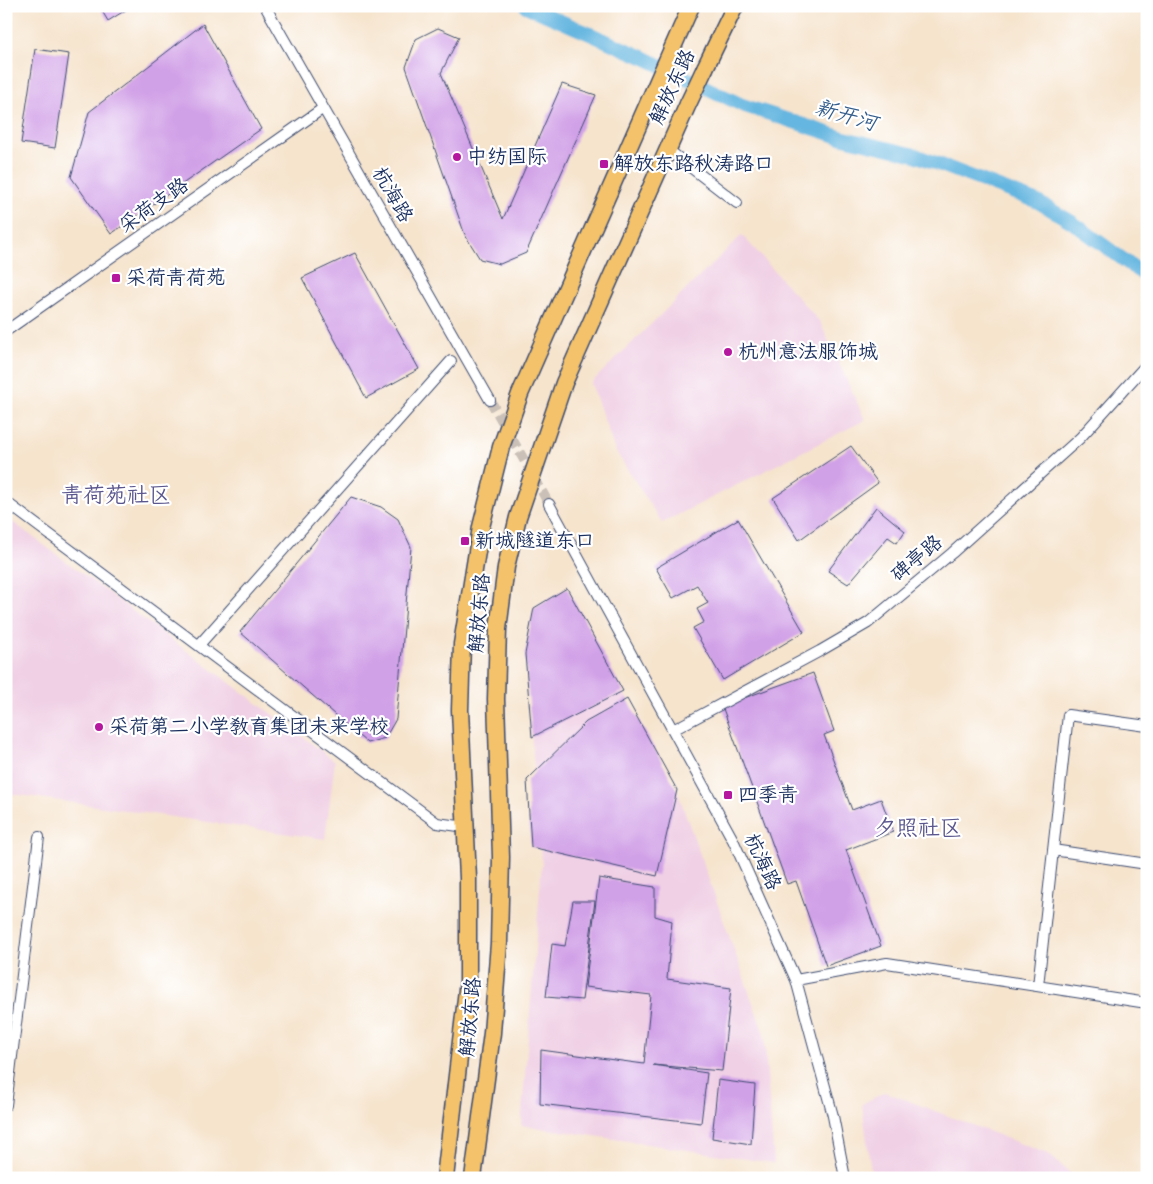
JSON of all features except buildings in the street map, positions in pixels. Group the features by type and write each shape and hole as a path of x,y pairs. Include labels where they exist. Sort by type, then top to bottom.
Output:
{"main road":[{"name":"解放东路","path":"444,1178 468,981 468,878 460,710 462,644 481,527 500,447 520,394 691,6"},
{"name":"解放东路","path":"473,1178 492,1033 499,943 501,857 496,699 498,629 506,567 521,509 564,383 624,251 667,149 735,6"}],"street":[{"name":"杭海路","path":"265,6 322,110 490,400"},
{"name":"采荷支路","path":"6,331 322,110"},
{"path":"667,149 737,203"},
{"path":"199,645 451,361"},
{"name":"碑亭路","path":"673,730 868,623 952,553 1080,438 1147,364"},
{"path":"6,502 437,823 466,827"},
{"name":"杭海路","path":"549,504 733,840 796,980 833,1116 846,1178"},
{"path":"1038,986 1068,715 1147,726"},
{"path":"6,1105 39,837"},
{"path":"1053,850 1147,864"},
{"path":"796,980 887,963 1147,1003"}],"shaded area":[{"name":"杭州意法服饰城","path":"742,235 820,322 865,420 662,523 615,450 591,383"},
{"name":"采荷第二小学教育集团未来学校","path":"6,517 335,761 325,839 6,793"},
{"path":"567,588 677,790 764,1034 774,1163 521,1125 542,864 525,654 534,608"},
{"path":"885,1092 1048,1154 1076,1178 872,1178 862,1104"}],"waterway":[{"name":"新开河","path":"526,6 645,58 742,105 840,137 915,155 1038,202 1072,222 1147,277"}],"tunnel":[{"path":"490,400 549,504"}],"place":[{"name":"中纺国际","path":"457,157"},
{"name":"解放东路秋涛路口","path":"604,164"},
{"name":"采荷青荷苑","path":"116,278"},
{"name":"杭州意法服饰城","path":"728,352"},
{"name":"新城隧道东口","path":"465,541"},
{"name":"采荷第二小学教育集团未来学校","path":"99,727"},
{"name":"四季青","path":"728,795"}],"district":[{"name":"青荷苑社区","path":"116,496"},
{"name":"夕照社区","path":"918,829"}]}
